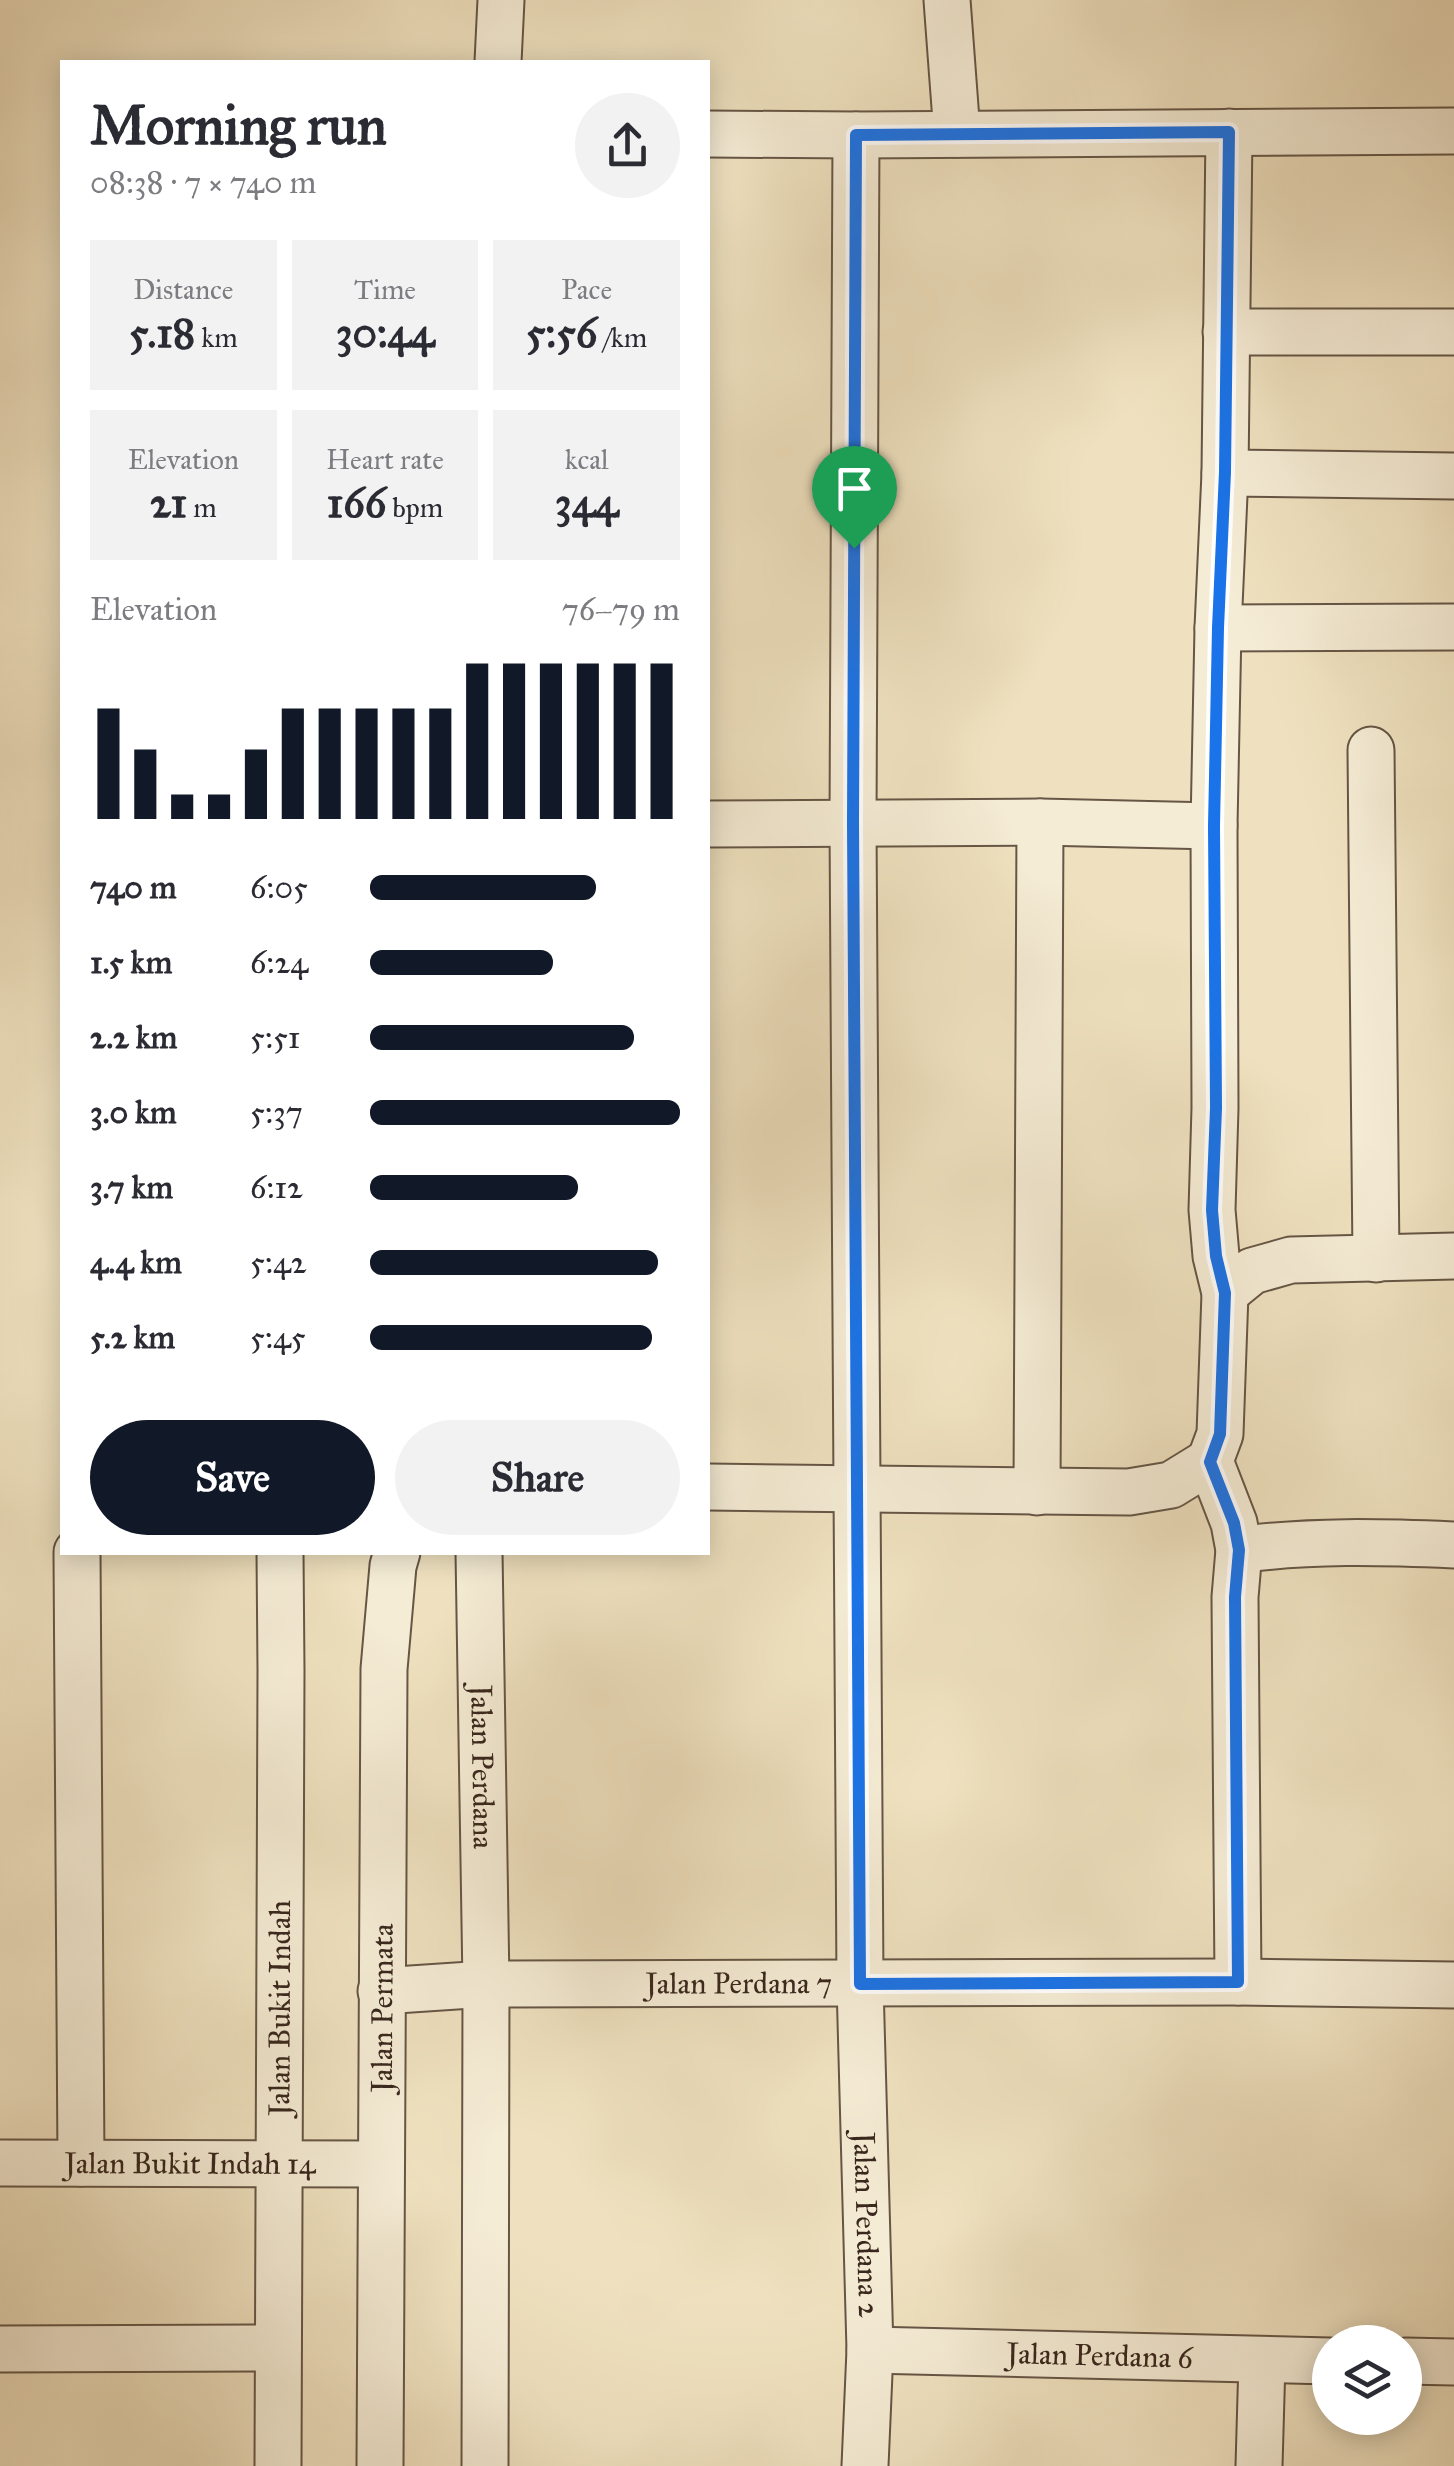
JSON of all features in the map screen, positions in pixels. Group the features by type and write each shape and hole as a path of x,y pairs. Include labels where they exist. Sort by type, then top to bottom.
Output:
{"street":[{"path":"498,60 501,0"},
{"path":"948,0 957,134"},
{"path":"710,134 1454,130"},
{"path":"710,1487 1129,1492 1171,1485 1210,1462 1220,1434 1225,1293 1216,1256 1212,1210 1216,1108 1214,826 1225,472 1229,132"},
{"name":"Jalan Perdana 2","path":"856,135 853,823 860,1984 870,2350 865,2466"},
{"path":"1226,332 1454,332"},
{"path":"1225,472 1454,476"},
{"path":"1218,628 1454,627"},
{"path":"1371,750 1376,1259"},
{"path":"1036,1492 1040,822"},
{"path":"710,824 1040,822 1214,826"},
{"path":"1225,1293 1252,1271 1291,1260 1454,1256"},
{"path":"1210,1462 1234,1523 1239,1550 1235,1597 1238,1982"},
{"path":"1239,1550 1367,1542 1454,1545"},
{"path":"77,1555 81,2163"},
{"name":"Jalan Bukit Indah","path":"278,2466 280,1555"},
{"name":"Jalan Permata","path":"380,2466 384,1669 396,1555"},
{"name":"Jalan Perdana","path":"480,1555 486,1984 486,2466"},
{"name":"Jalan Perdana 7","path":"382,1991 486,1984 1454,1985"},
{"name":"Jalan Bukit Indah 14","path":"0,2163 381,2164"},
{"path":"0,2349 278,2348"},
{"name":"Jalan Perdana 6","path":"870,2350 1312,2361"},
{"path":"1259,2466 1262,2361"},
{"path":"1422,2362 1454,2362"}],"route":[{"path":"1229,132 1225,472 1214,826 1216,1108 1212,1210 1216,1256 1225,1293 1220,1434 1210,1462 1234,1523 1239,1550 1235,1597 1238,1982 860,1984 854,548 856,135 1229,132"}]}
